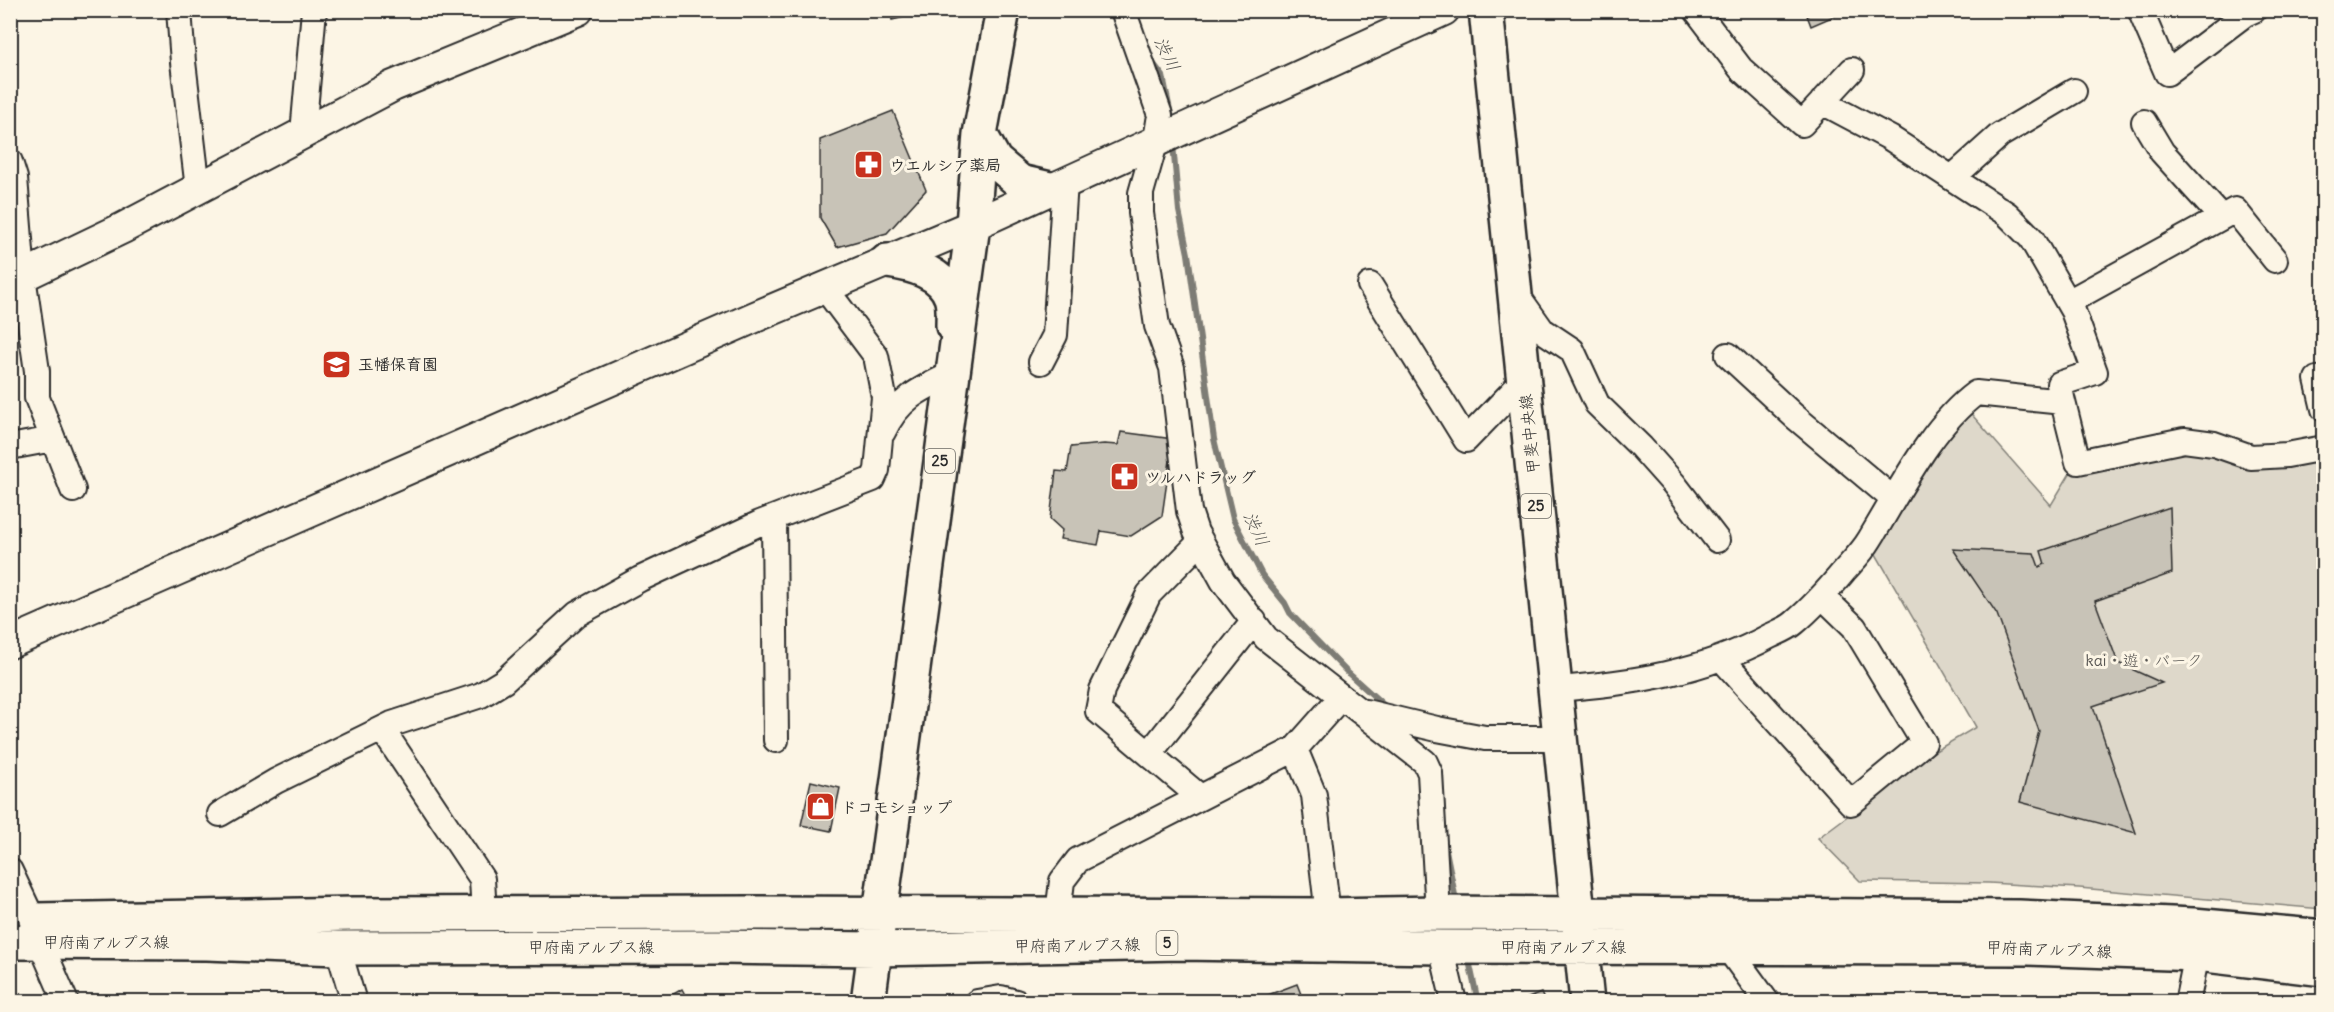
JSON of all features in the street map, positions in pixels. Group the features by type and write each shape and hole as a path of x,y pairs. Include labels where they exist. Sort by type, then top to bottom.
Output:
{"main road":[{"name":"25","path":"868,1002 973,225 980,134 1003,10"},
{"name":"甲斐中央線","path":"1486,10 1587,1002"},
{"path":"980,134 995,161 1020,182 1057,186"},
{"path":"887,261 923,269 939,281 951,297 953,363"},
{"name":"甲府南アルプス線","path":"23,931 484,914 1328,915 1438,913 1727,947 2028,948 2197,954 2324,969"},
{"name":"甲府南アルプス線","path":"23,931 207,943 338,948 874,949 1181,943 1441,947 1579,930 2019,917 2193,925 2324,937"}],"street":[{"path":"179,10 198,189"},
{"path":"303,134 314,10"},
{"path":"17,278 123,228 393,86 578,10"},
{"path":"1123,10 1160,115 1142,193 1141,213 1157,326 1172,368 1189,511 1196,532 1223,581 1266,638 1425,762 1430,773 1438,913"},
{"path":"10,643 973,225 1444,10"},
{"path":"1696,10 1741,69 1802,124 1852,70"},
{"path":"2140,10 2167,73 2245,14 2254,10"},
{"path":"1952,178 2000,135 2074,91"},
{"path":"1822,102 1890,138 1952,178 2007,214 2031,238 2068,302 2095,372 2059,384 2078,462 2184,440 2214,444 2251,457 2287,455 2324,448"},
{"path":"2144,122 2162,152 2221,217"},
{"path":"10,162 15,178 17,278 38,370 37,398 73,490"},
{"path":"1041,362 1055,335 1057,186"},
{"path":"2068,302 2235,210 2275,260"},
{"path":"1370,285 1466,440 1523,381"},
{"path":"220,814 276,781 382,729 481,695 504,681 576,614 640,579 774,518 873,479 877,470 884,397 876,356 825,288"},
{"path":"1514,290 1542,330 1572,350 1596,405 1641,447 1674,484 1717,540"},
{"path":"1728,355 1794,416 1893,499"},
{"path":"880,440 890,417 905,399 926,386 953,363"},
{"path":"2324,378 2317,379 2324,410"},
{"path":"1555,689 1611,685 1668,674 1744,651 1792,624 1822,596 1869,543 1893,499 1939,431 1963,402 1976,393 2063,402"},
{"path":"10,447 53,439"},
{"path":"774,518 776,740"},
{"path":"1200,797 1098,711 1102,690 1149,594 1201,541"},
{"path":"1721,658 1851,802 1924,743 1854,627 1822,596"},
{"path":"1149,754 1254,621"},
{"path":"1350,704 1437,729 1485,738 1560,738"},
{"path":"1058,914 1062,881 1078,860 1295,749 1350,704"},
{"path":"382,729 482,879 484,914"},
{"path":"1295,749 1314,795 1328,915"},
{"path":"10,871 23,931 66,1002"},
{"path":"1441,947 1454,1002"},
{"path":"1727,947 1767,1002"},
{"path":"338,948 354,1002"},
{"path":"2190,1002 2188,998 2197,954"},
{"path":"976,1002 1001,998 1016,1002"}],"green space":[{"name":"kai・遊・パーク","path":"1966,408 2051,505 2072,470 2156,450 2323,452 2323,909 2079,888 1989,883 1860,881 1818,838 1932,753 1976,727 1873,549"}],"building":[{"path":"890,10 930,10 930,11 892,20"},
{"path":"1805,10 1848,10 1811,26"},
{"name":"ウエルシア薬局","path":"893,111 926,190 887,233 837,247 820,218 820,140"},
{"path":"1121,432 1173,439 1162,516 1131,536 1101,531 1098,545 1060,539 1062,530 1050,519 1056,471 1067,472 1071,447 1118,445"},
{"path":"2170,507 2172,573 2095,601 2118,663 2162,683 2093,706 2136,833 2020,802 2039,731 1997,614 1953,549 2034,553 2039,567 2045,564 2041,551"},
{"path":"811,781 840,788 831,831 801,825"},
{"path":"1297,984 1304,1002 1252,1002 1252,1001"},
{"path":"682,989 689,1002 660,1002"},
{"path":"1541,993 1545,1002 1518,1002"}],"waterway":[{"name":"渋川","path":"1150,59 1163,76 1170,110"},
{"name":"渋川","path":"1173,144 1179,211 1188,254 1214,439 1233,519 1262,575 1285,603 1290,613 1347,672 1386,707"},
{"name":"渋川","path":"1446,850 1457,905"},
{"name":"渋川","path":"1468,956 1478,1002"}],"place":[{"name":"ウエルシア薬局","path":"868,165"},
{"name":"玉幡保育園","path":"337,364"},
{"name":"ツルハドラッグ","path":"1124,477"},
{"name":"ドコモショップ","path":"820,807"}]}
